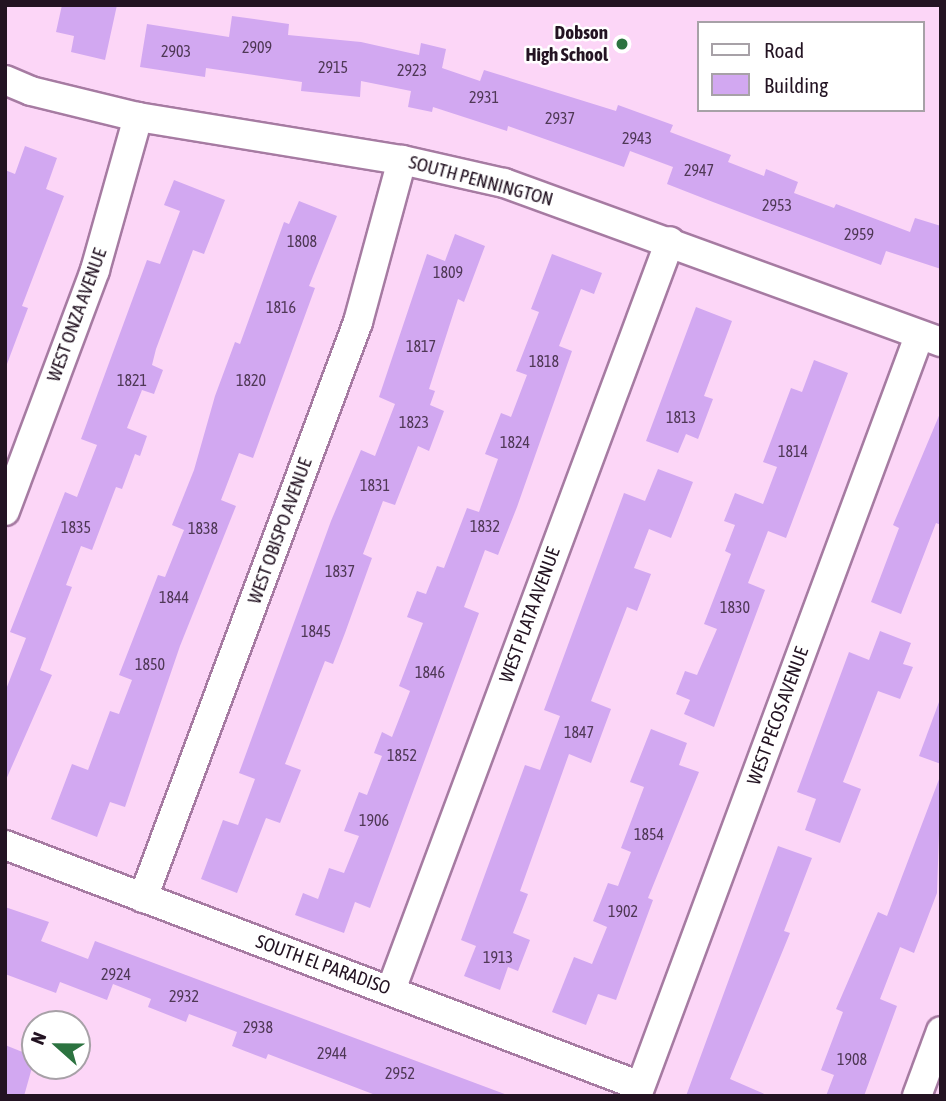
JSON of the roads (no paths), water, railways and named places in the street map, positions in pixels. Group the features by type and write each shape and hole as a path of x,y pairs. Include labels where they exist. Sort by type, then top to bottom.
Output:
{"street":[{"name":"SOUTH PENNINGTON","path":"5,80 31,92 138,117 402,160 504,183 670,241 930,339"},
{"name":"WEST ONZA AVENUE","path":"5,511 95,270 138,117"},
{"name":"WEST OBISPO AVENUE","path":"143,898 358,322 402,160"},
{"name":"WEST PLATA AVENUE","path":"391,990 670,241"},
{"name":"WEST PECOS AVENUE","path":"639,1091 930,339"},
{"name":"SOUTH EL PARADISO","path":"5,845 391,990 639,1091"},
{"path":"917,1096 941,1031"}],"place":[{"name":"Dobson High School","path":"622,44"}]}
